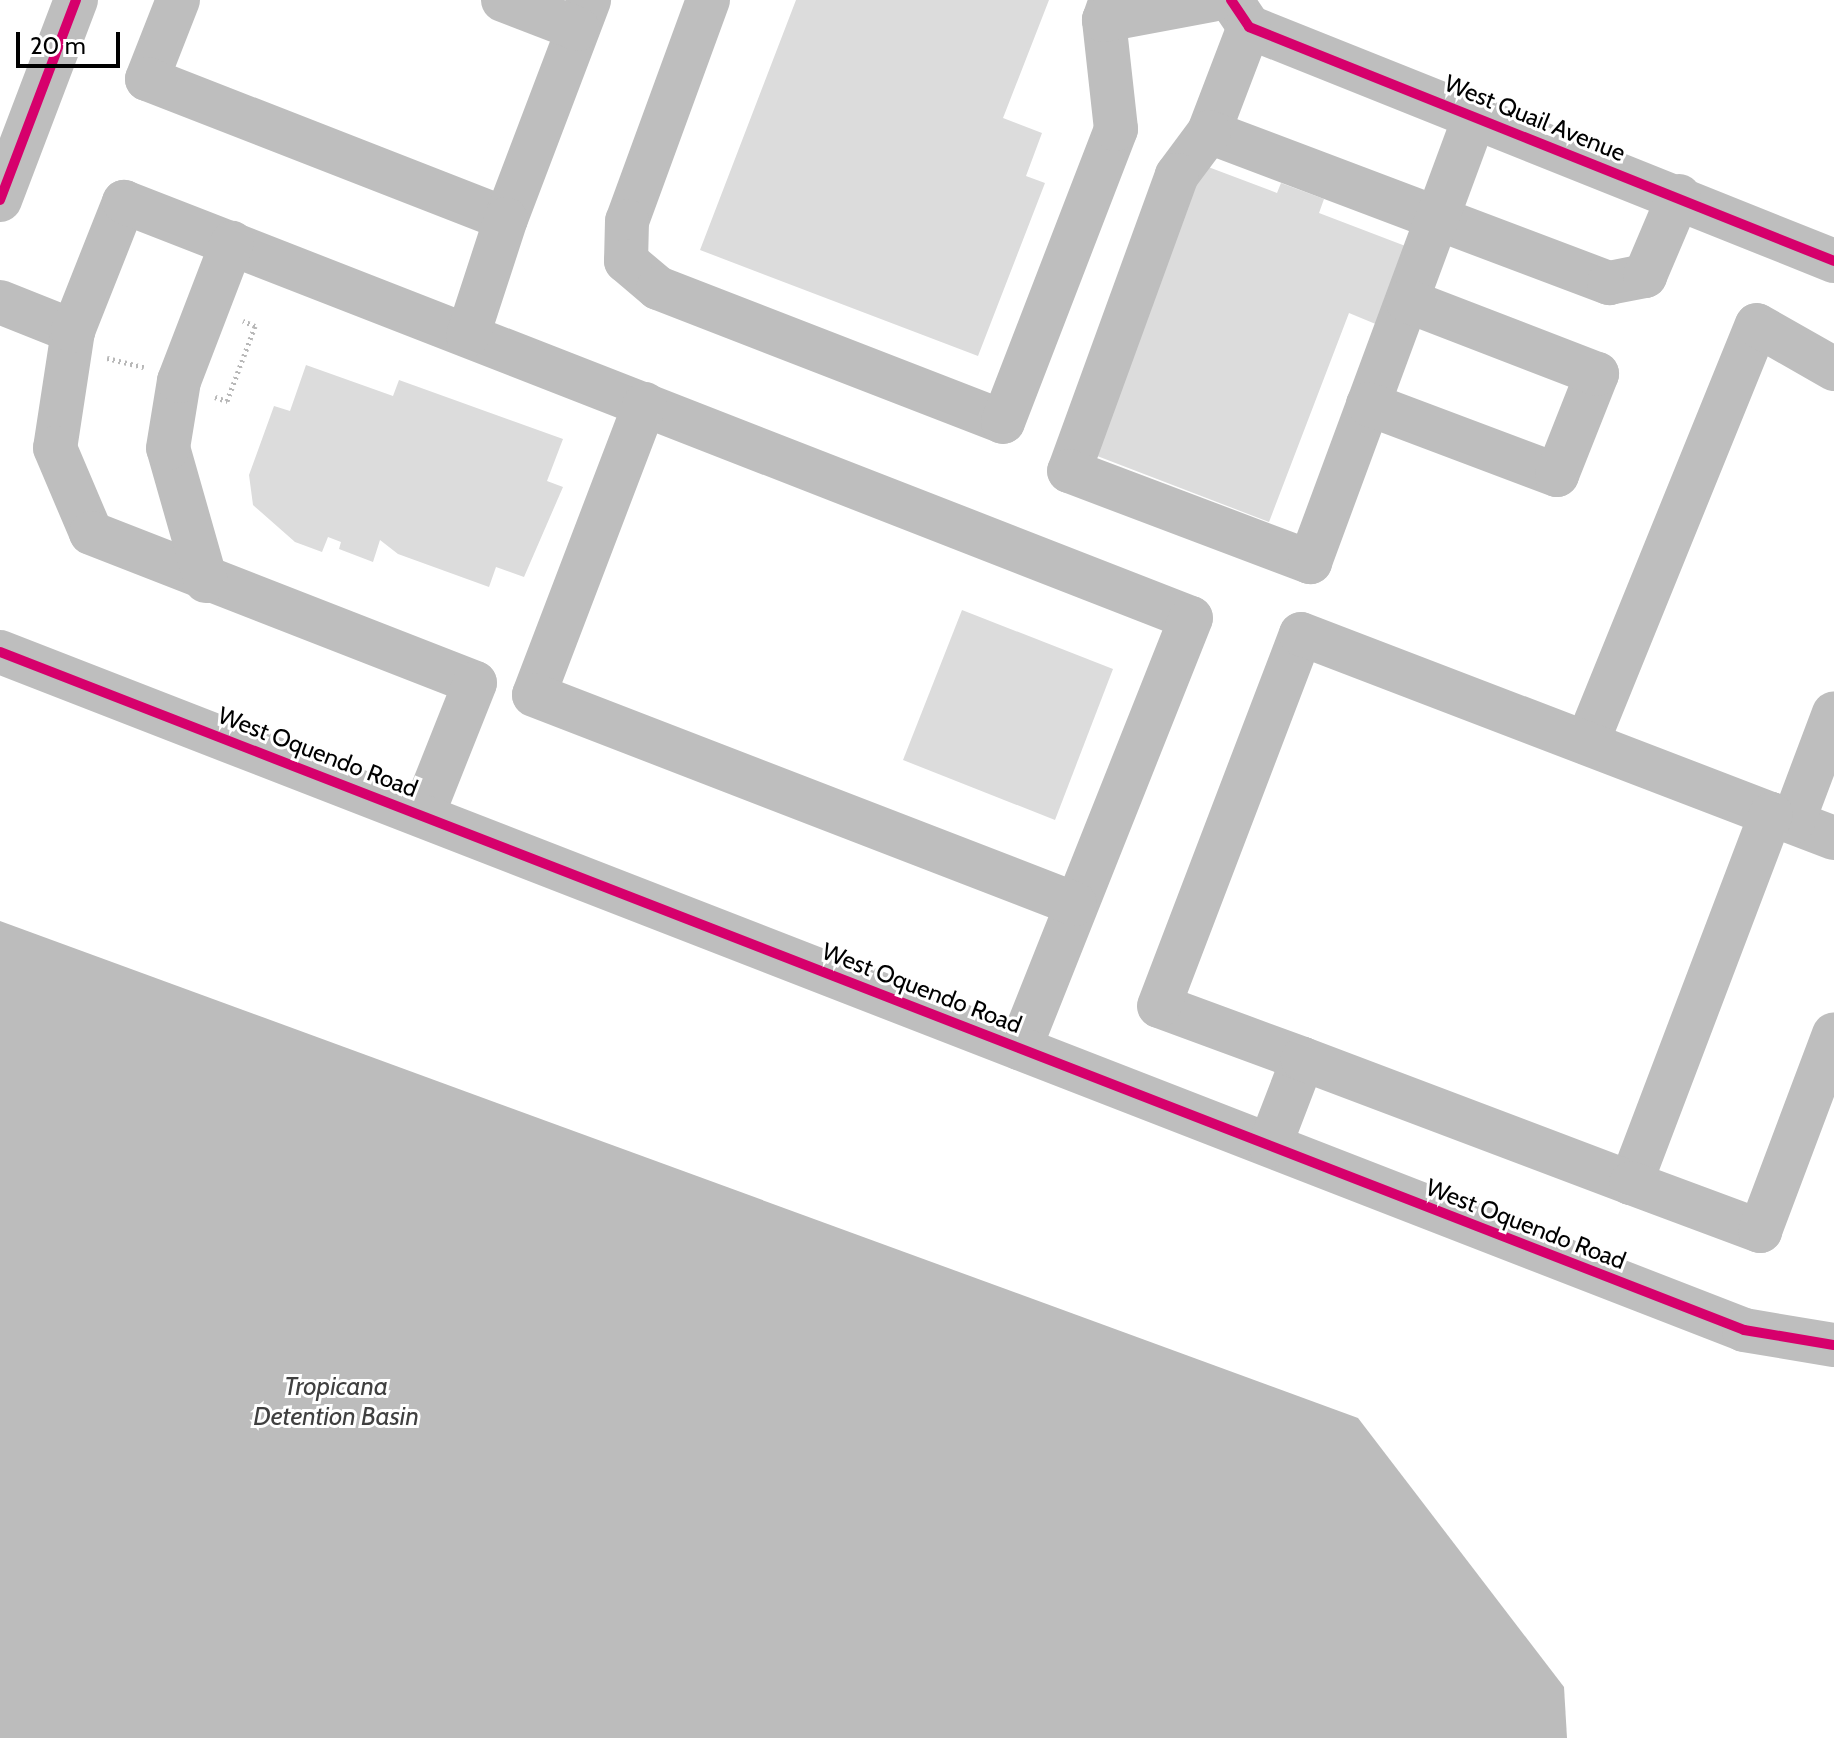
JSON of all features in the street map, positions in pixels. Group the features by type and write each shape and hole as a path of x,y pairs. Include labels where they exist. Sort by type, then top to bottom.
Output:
{"street":[{"path":"0,200 76,0"},
{"path":"178,0 147,79 506,219"},
{"path":"468,335 506,219 584,15 503,0"},
{"path":"708,0 627,221 626,261 658,288 1003,422 1116,129 1108,10 1212,0"},
{"path":"1240,14 1209,132 1177,175 1069,471 1310,562 1475,116"},
{"name":"West Quail Avenue","path":"1240,14 1475,116 1834,261"},
{"path":"1209,132 1609,283 1645,276 1679,196"},
{"path":"423,814 475,683 206,581 91,533 55,448 73,331 124,202 1191,618 1114,823 1075,904 1020,1048"},
{"path":"206,581 168,448 179,381 232,243"},
{"path":"1368,404 1557,475 1597,374 1408,301"},
{"path":"0,302 73,331"},
{"path":"1587,743 1757,325 1834,369"},
{"path":"645,404 534,695 1075,904"},
{"path":"1834,838 1301,634 1159,1006 1760,1231 1834,1034"},
{"name":"West Oquendo Road","path":"0,652 1744,1330 1834,1345"},
{"path":"1631,1183 1782,818 1834,713"},
{"path":"1270,1145 1303,1059"}],"water":[{"name":"Tropicana Detention Basin","path":"0,921 1358,1418 1564,1687 1567,1738 0,1738"}],"building":[{"path":"796,0 1049,0 1003,118 1042,133 1026,176 1045,183 978,356 700,250"},
{"path":"1203,165 1277,193 1281,183 1324,199 1319,213 1408,247 1378,325 1349,313 1269,522 1092,454"},
{"path":"306,365 393,396 399,380 563,439 547,481 563,487 524,577 496,567 489,587 398,554 380,540 373,562 339,549 341,542 328,537 322,552 295,542 253,505 249,475 274,406 290,411"},
{"path":"962,610 1113,669 1055,820 903,760"}],"cycle path":[{"path":"0,200 76,0"},
{"path":"1231,0 1249,27 1834,261"},
{"path":"0,652 1744,1330 1834,1345"}]}
